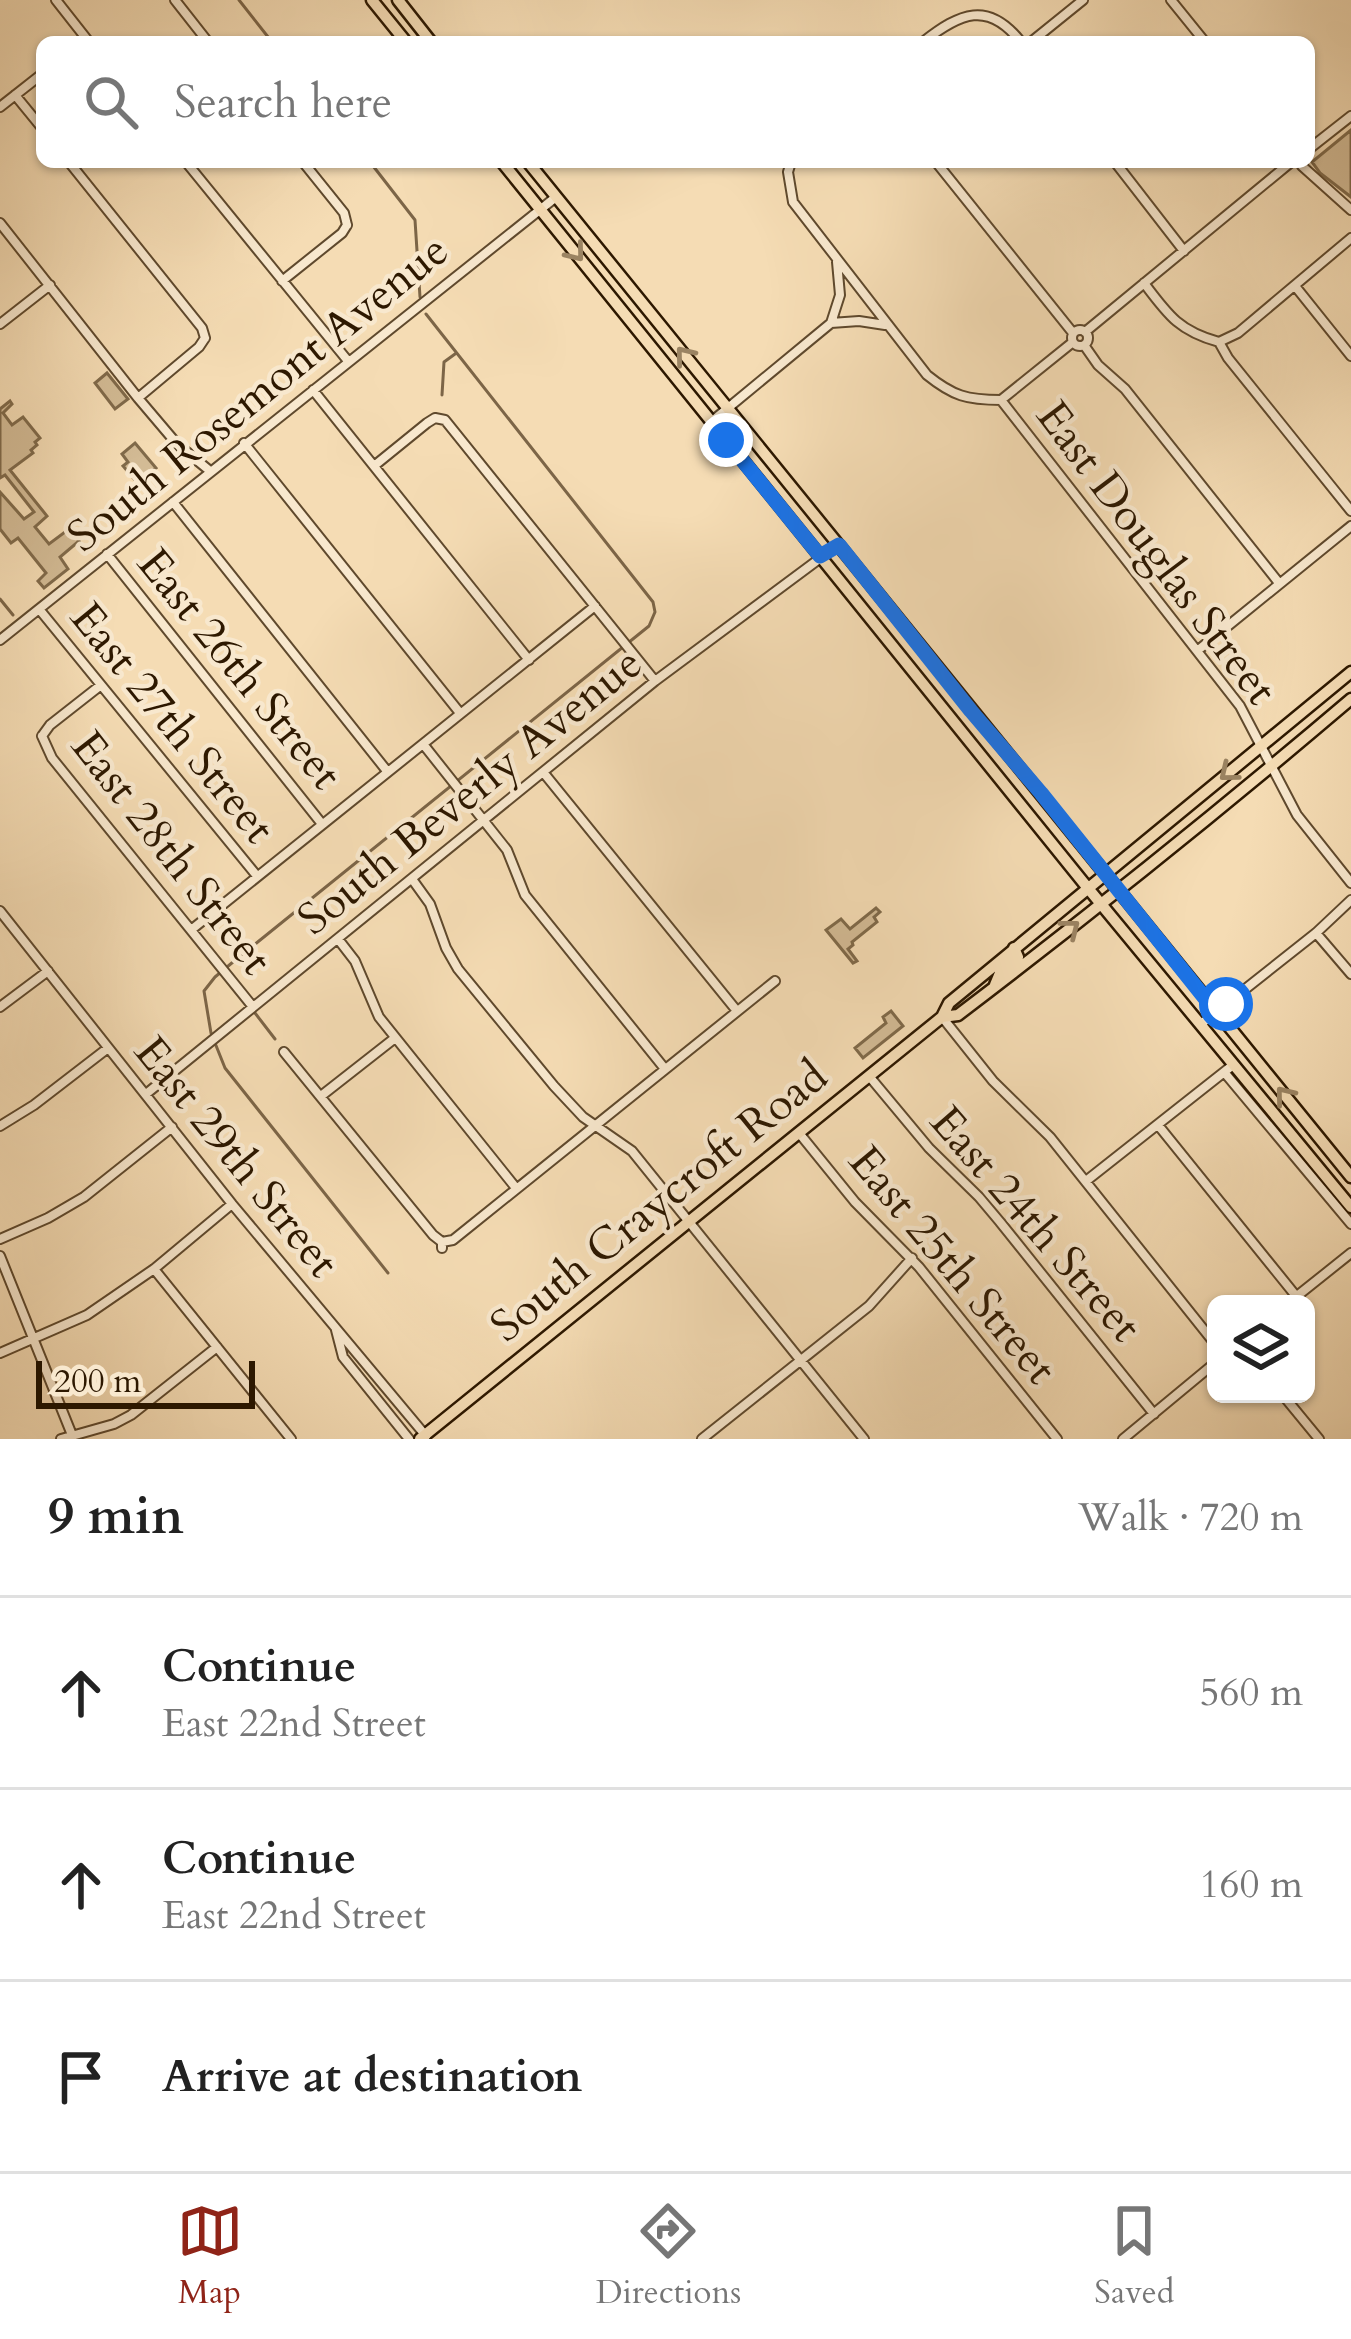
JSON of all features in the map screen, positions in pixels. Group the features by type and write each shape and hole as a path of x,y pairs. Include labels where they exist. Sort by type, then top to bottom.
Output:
{"main road":[{"path":"372,0 401,36"},
{"path":"398,0 426,36"},
{"path":"392,25 408,12"},
{"path":"507,168 1201,1024 1229,1068 1351,1207"},
{"path":"533,168 1351,1178"},
{"name":"South Craycroft Road","path":"424,1438 942,1018 949,1003 1014,948 1351,672"},
{"name":"South Craycroft Road","path":"942,1018 958,1015 994,988 1351,699"},
{"path":"994,988 1000,973 1018,957 1014,948"}],"street":[{"path":"56,0 82,36"},
{"path":"175,0 203,36"},
{"path":"1038,36 1083,0"},
{"path":"1172,0 1200,36"},
{"path":"931,36 955,19 983,15 996,18 1016,36"},
{"path":"0,107 36,79"},
{"path":"15,95 36,121"},
{"path":"1315,144 1351,116"},
{"path":"74,168 202,328 205,338 138,398"},
{"path":"191,168 348,362"},
{"path":"282,281 353,225 308,168"},
{"path":"789,168 793,202 886,326 927,375 948,392 976,400 1001,400 1076,340 1080,329 1085,332 1284,168"},
{"path":"941,168 1076,340 1125,389 1280,583"},
{"path":"1119,168 1184,250"},
{"path":"1307,168 1351,210"},
{"name":"South Rosemont Avenue","path":"0,640 556,197"},
{"path":"0,223 176,444 210,471"},
{"path":"1219,342 1238,332 1351,238"},
{"path":"711,422 831,323 840,295 837,260"},
{"path":"1144,284 1173,321 1219,342 1351,511"},
{"path":"0,324 50,285"},
{"path":"1295,286 1351,356"},
{"path":"831,323 886,326"},
{"path":"205,338 217,339"},
{"path":"313,390 529,659"},
{"name":"East Douglas Street","path":"1001,400 1240,706 1297,815 1351,883"},
{"path":"374,466 441,415 655,681"},
{"path":"244,443 460,713"},
{"path":"172,502 387,772"},
{"path":"1197,651 1351,526"},
{"name":"South Beverly Avenue","path":"146,1094 655,681 839,545"},
{"name":"East 26th Street","path":"107,554 322,824"},
{"path":"191,930 595,606"},
{"name":"East 27th Street","path":"39,609 257,876"},
{"name":"East 28th Street","path":"100,685 38,736 253,1007"},
{"path":"423,744 507,850 525,895 665,1069"},
{"path":"543,772 737,1011"},
{"path":"412,879 430,904 458,969 583,1117 632,1151 864,1439"},
{"path":"1201,1024 1351,900"},
{"name":"East 29th Street","path":"0,911 424,1438"},
{"path":"1316,933 1351,974"},
{"path":"338,939 355,961 379,1016 516,1188"},
{"path":"0,1007 48,970"},
{"path":"284,1052 442,1245 775,981"},
{"path":"942,1018 993,1081 1050,1137 1207,1334"},
{"path":"321,1096 395,1038"},
{"path":"0,1126 108,1048"},
{"path":"1086,1181 1229,1068 1351,1225"},
{"name":"East 24th Street","path":"868,1076 928,1148 979,1197 1154,1414"},
{"path":"1158,1124 1295,1295"},
{"path":"0,1238 84,1197 172,1127"},
{"name":"East 25th Street","path":"800,1133 855,1202 912,1258 1057,1439"},
{"path":"0,1353 88,1315 154,1269 232,1204"},
{"path":"1297,1295 1351,1252"},
{"path":"0,1256 72,1435"},
{"path":"702,1439 869,1306 912,1258"},
{"path":"154,1269 291,1439"},
{"path":"336,1328 343,1357 410,1439"},
{"path":"61,1439 131,1415 217,1347"},
{"path":"1123,1439 1207,1370"},
{"path":"1289,1403 1318,1439"}],"shaded area":[{"path":"1351,130 1351,197 1320,173 1315,160"},
{"path":"107,373 128,399 115,409 95,383"},
{"path":"10,401 3,413 12,425 23,417 40,438 33,453 10,470 47,516 35,527 49,544 69,529 79,541 60,557 68,569 44,588 38,581 46,573 18,538 11,543 0,529 0,492 24,519 34,512 5,475 0,478 0,409"},
{"path":"135,443 156,468 140,480 123,466 128,462 122,454"},
{"path":"876,908 880,912 874,917 877,922 848,949 857,961 853,963 826,930 841,919 850,929"},
{"path":"891,1011 903,1026 863,1058 855,1048 886,1023 883,1017"}],"waterway":[{"path":"239,0 267,36"},
{"path":"375,168 415,220 420,297"},
{"path":"388,1273 225,1068 211,1033 204,991 233,962 649,626 655,612 653,602 426,314"},
{"path":"442,395 444,362 455,354"},
{"path":"0,599 13,615"},
{"path":"255,1013 275,1039"}],"route":[{"path":"726,440 820,556 839,545 1216,1012 1226,1004"}]}
